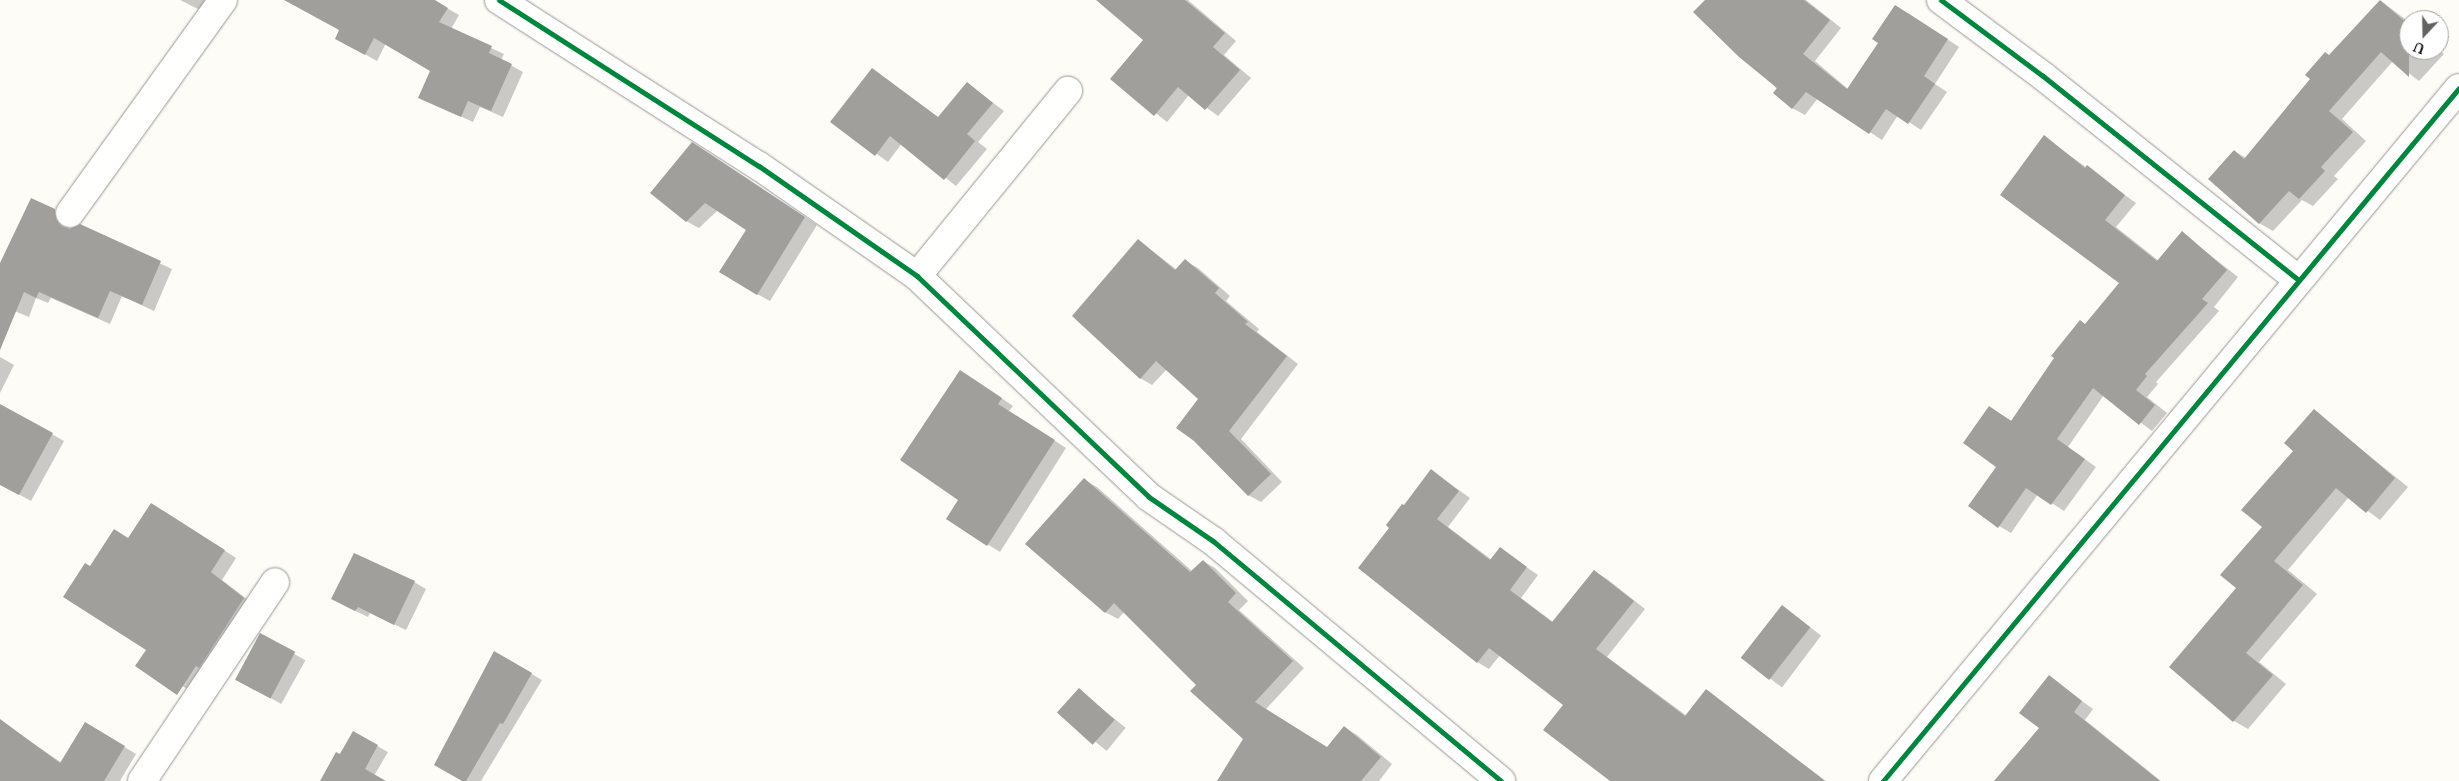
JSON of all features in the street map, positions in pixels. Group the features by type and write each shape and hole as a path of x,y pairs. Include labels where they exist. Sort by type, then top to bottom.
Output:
{"street":[{"path":"70,213 223,0"},
{"path":"499,0 759,166 917,276 1149,497 1213,541 1501,781"},
{"path":"1942,0 2043,76 2297,279"},
{"path":"1883,781 2297,279 2459,88"},
{"path":"917,276 1068,91"},
{"path":"142,781 275,582"}],"building":[{"path":"284,0 435,0 448,8 439,22 492,46 489,53 512,64 491,111 468,101 461,117 418,98 430,71 374,38 365,55 335,39 339,30"},
{"path":"1096,0 1185,0 1225,33 1213,47 1240,70 1205,110 1178,87 1154,116 1110,79 1143,40"},
{"path":"1705,0 1804,0 1830,20 1803,54 1847,89 1878,43 1872,39 1895,5 1948,39 1924,76 1935,84 1908,124 1886,109 1869,134 1806,92 1792,109 1773,93 1777,88 1739,57 1693,12"},
{"path":"2380,0 2399,16 2399,60 2409,60 2409,77 2381,52 2329,111 2353,132 2321,167 2325,171 2299,199 2289,191 2259,224 2208,179 2234,150 2244,159 2310,79 2305,75 2325,52 2329,55"},
{"path":"872,68 938,117 967,82 993,103 967,134 975,141 944,180 890,136 875,156 830,122"},
{"path":"2044,135 2085,168 2087,165 2125,195 2105,220 2157,261 2182,231 2227,270 2202,299 2208,303 2145,374 2147,376 2136,390 2155,405 2139,425 2093,388 2057,439 2085,459 2051,505 2026,488 1998,528 1968,506 1996,467 1963,443 1989,406 2011,421 2054,358 2051,356 2080,320 2085,324 2119,283 2000,195"},
{"path":"692,142 805,217 757,295 719,272 746,230 705,203 686,222 650,193"},
{"path":"31,198 55,209 56,219 61,226 69,229 80,224 161,261 142,305 110,291 98,318 39,292 36,298 24,292 0,350 0,263"},
{"path":"1138,239 1175,270 1185,259 1219,288 1215,293 1248,322 1245,324 1287,356 1229,431 1271,474 1248,496 1194,441 1176,428 1198,399 1156,361 1140,379 1072,316"},
{"path":"960,370 1002,398 998,404 1055,440 987,546 946,519 958,500 900,460"},
{"path":"0,404 53,433 19,495 0,485"},
{"path":"2314,409 2395,478 2366,513 2336,488 2274,561 2303,585 2246,653 2273,675 2233,722 2169,667 2236,588 2220,575 2262,527 2241,510 2293,451 2284,443"},
{"path":"1431,469 1459,491 1437,519 1490,560 1500,547 1527,567 1510,590 1552,622 1594,570 1634,601 1596,649 1685,716 1706,689 1825,781 1610,781 1543,730 1563,705 1489,648 1477,663 1358,568 1389,528 1386,525 1402,504 1404,505"},
{"path":"1084,478 1190,572 1203,560 1236,593 1228,602 1293,661 1255,702 1327,747 1344,726 1381,757 1361,781 1217,781 1243,739 1190,691 1196,685 1114,603 1105,613 1025,544"},
{"path":"151,503 225,550 211,572 244,598 199,668 196,666 177,695 135,666 146,650 63,597 85,563 90,566 114,529 128,538"},
{"path":"354,553 415,581 394,625 358,607 355,611 331,599"},
{"path":"1782,605 1810,627 1769,680 1741,658"},
{"path":"260,633 295,652 270,699 235,680"},
{"path":"494,651 532,673 503,724 500,723 466,781 462,781 434,765"},
{"path":"2049,675 2082,701 2074,712 2160,781 1994,781 2039,728 2019,713"},
{"path":"1079,688 1115,720 1093,745 1057,713"},
{"path":"0,719 60,763 85,722 125,746 104,781 0,781"},
{"path":"353,731 378,745 365,769 386,781 320,781 336,752 340,754"}],"cycle path":[{"path":"499,0 759,166 917,276 1149,497 1213,541 1501,781"},
{"path":"1941,0 2043,76 2297,279"},
{"path":"1883,781 2459,88"}]}
